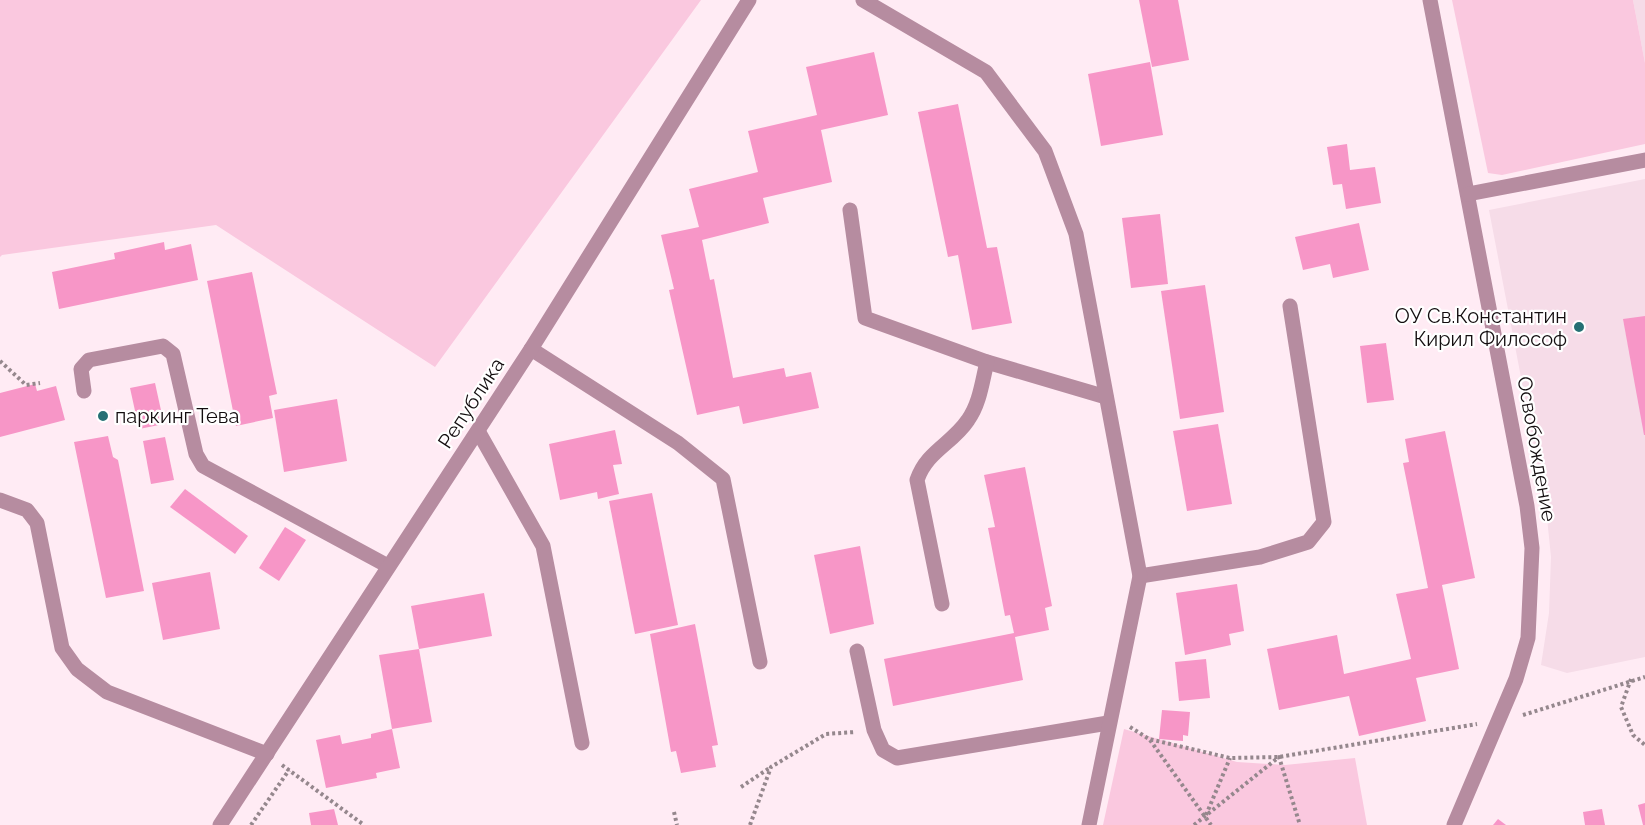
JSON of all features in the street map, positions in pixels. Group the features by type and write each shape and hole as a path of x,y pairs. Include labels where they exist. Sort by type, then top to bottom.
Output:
{"street":[{"name":"Република","path":"220,825 531,349 749,0"},
{"path":"863,0 986,72 1045,151 1076,234 1140,576 1089,825"},
{"name":"Освобождение","path":"1430,0 1527,506 1532,548 1528,638 1516,680 1454,825"},
{"path":"1468,194 1645,160"},
{"path":"850,210 865,318 987,362 1106,397"},
{"path":"1140,576 1260,557 1308,542 1324,522 1290,306"},
{"path":"84,391 81,369 89,360 163,346 173,354 196,454 203,466 388,566"},
{"path":"531,349 678,443 723,479 760,662"},
{"path":"942,604 917,480 923,464 968,422 977,402 987,362"},
{"path":"478,431 543,546 582,743"},
{"path":"0,500 27,510 37,523 62,648 77,669 107,692 267,754"},
{"path":"857,651 874,730 883,750 897,758 1109,719"}],"path":[{"path":"0,361 26,385 40,383"},
{"path":"1109,719 1149,739 1230,758 1279,757 1528,714 1645,677"},
{"path":"1631,680 1621,707 1633,735 1645,745"},
{"path":"741,787 826,734 874,730"},
{"path":"1149,739 1211,825"},
{"path":"267,754 364,825"},
{"path":"1194,825 1279,757"},
{"path":"1279,757 1300,825"},
{"path":"1206,816 1230,758"},
{"path":"750,825 771,767"},
{"path":"251,825 289,770"},
{"path":"674,812 677,825"}],"shaded area":[{"path":"0,0 701,0 435,367 216,225 0,257"},
{"path":"1452,0 1633,0 1645,63 1645,144 1502,175 1488,173"},
{"path":"1633,0 1645,0 1645,63"},
{"name":"ОУ Св.Константин Кирил Философ","path":"1645,179 1645,657 1567,673 1541,665 1549,613 1551,557 1546,508 1489,210"},
{"path":"1124,729 1237,762 1285,765 1355,758 1367,825 1103,825"}],"building":[{"path":"1139,0 1178,0 1189,60 1152,67"},
{"path":"874,52 888,115 821,130 832,182 763,198 769,223 702,240 710,280 714,279 733,378 784,368 786,377 811,372 819,408 743,424 739,406 697,415 669,290 674,289 661,235 699,227 689,189 758,172 748,131 817,115 806,67"},
{"path":"1150,62 1163,135 1101,146 1088,74"},
{"path":"958,104 987,248 997,247 1012,323 972,330 958,255 948,257 918,112"},
{"path":"1347,144 1350,170 1375,167 1381,203 1346,209 1342,184 1333,185 1327,147"},
{"path":"1160,214 1168,284 1131,288 1122,218"},
{"path":"1359,223 1369,270 1333,278 1330,264 1303,270 1295,237"},
{"path":"164,242 165,250 191,244 198,280 59,309 52,272 115,259 114,253"},
{"path":"252,272 277,394 269,396 273,418 236,426 207,281"},
{"path":"1205,285 1224,412 1180,419 1161,291"},
{"path":"1645,316 1645,435 1644,435 1623,319"},
{"path":"1386,343 1394,400 1367,403 1360,346"},
{"path":"155,383 164,424 139,429 130,388"},
{"path":"35,384 37,391 56,386 65,420 0,437 0,393"},
{"path":"337,399 347,461 284,472 274,410"},
{"path":"1218,424 1232,504 1187,511 1173,431"},
{"path":"615,430 622,464 613,465 619,494 598,499 597,492 560,500 549,444"},
{"path":"1445,431 1475,578 1442,585 1459,669 1416,678 1426,721 1359,736 1349,696 1279,710 1267,649 1337,635 1344,674 1411,659 1396,594 1428,588 1403,463 1409,462 1405,439"},
{"path":"108,436 113,457 118,460 144,591 106,598 74,442"},
{"path":"165,437 174,480 151,484 143,441"},
{"path":"1025,467 1052,606 1045,608 1049,630 1015,637 1023,680 893,706 884,659 1014,633 1010,615 1005,616 988,528 995,527 984,475"},
{"path":"185,489 248,536 235,554 170,507"},
{"path":"652,493 678,625 635,634 609,501"},
{"path":"285,527 306,540 279,581 259,568"},
{"path":"860,546 874,624 830,634 814,555"},
{"path":"210,572 220,629 163,640 152,583"},
{"path":"1237,584 1244,631 1229,634 1231,645 1185,655 1176,593"},
{"path":"484,593 492,636 419,649 411,606"},
{"path":"695,624 718,745 712,746 716,767 681,773 676,751 671,752 650,634"},
{"path":"419,649 432,722 392,729 379,655"},
{"path":"1206,659 1210,698 1179,701 1175,662"},
{"path":"1162,710 1190,712 1188,736 1183,735 1183,741 1159,739"},
{"path":"392,729 400,768 376,773 377,778 326,788 316,740 340,735 342,744 371,738 371,734"},
{"path":"1645,803 1645,825 1643,825 1638,805"},
{"path":"334,809 338,825 311,825 309,813"},
{"path":"1602,809 1605,825 1585,825 1583,812"},
{"path":"1498,819 1506,825 1493,825"}],"place":[{"name":"ОУ Св.Константин Кирил Философ","path":"1579,327"},
{"name":"паркинг Тева","path":"103,416"}]}
